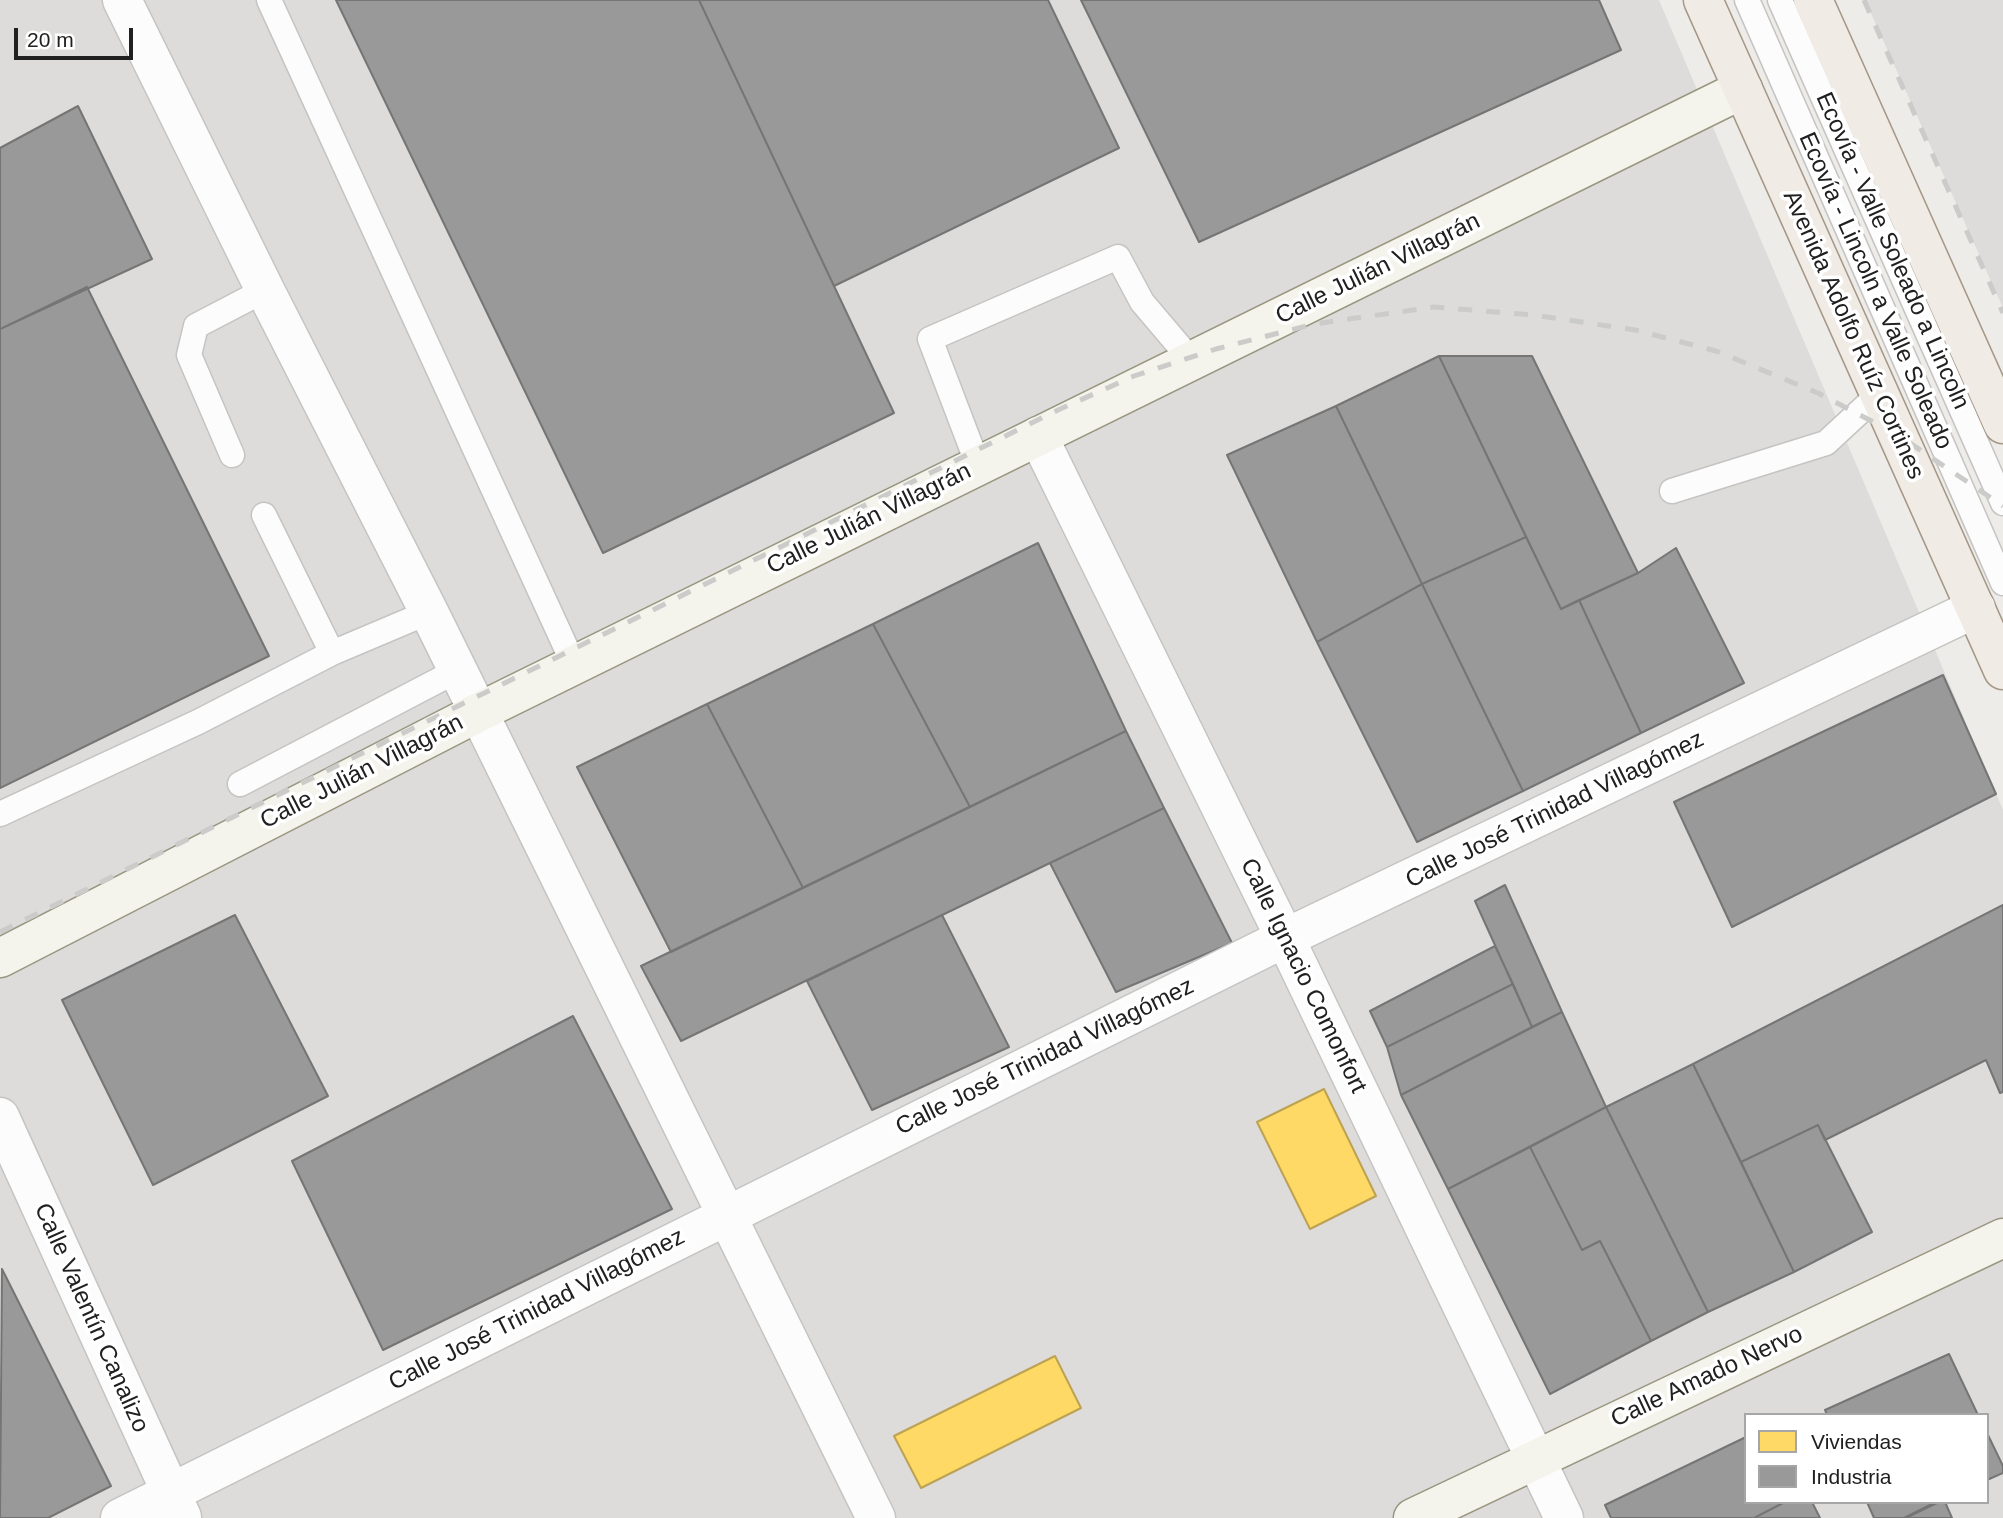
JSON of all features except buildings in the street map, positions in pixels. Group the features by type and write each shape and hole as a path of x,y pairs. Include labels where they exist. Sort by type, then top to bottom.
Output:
{"main road":[{"name":"Avenida Adolfo Ruíz Cortines","path":"1703,0 2003,670"},
{"path":"1813,0 2003,424"}],"street":[{"path":"122,0 265,290 429,611 876,1518"},
{"name":"Calle Julián Villagrán","path":"0,958 479,712 1743,89"},
{"name":"Calle Ignacio Comonfort","path":"1038,436 1285,938 1563,1518"},
{"name":"Calle José Trinidad Villagómez","path":"120,1518 177,1506 725,1215 1285,938 1976,608"},
{"name":"Calle Valentín Canalizo","path":"0,1117 177,1506"},
{"name":"Calle Amado Nervo","path":"1413,1518 1534,1458 2003,1238"}],"lane":[{"path":"269,0 574,665"},
{"name":"Ecovía - Lincoln a Valle Soleado","path":"1747,0 2003,583"},
{"name":"Ecovía - Valle Soleado a Lincoln","path":"1780,0 2003,503"},
{"path":"978,465 930,339 1118,257 1142,302 1192,360"},
{"path":"232,455 189,355 196,326 265,290"},
{"path":"1672,491 1826,443 1880,393"},
{"path":"264,515 332,653"},
{"path":"0,814 198,722 332,653 429,611"},
{"path":"240,784 458,670"}],"shaded area":[{"path":"0,0 1659,0 2003,810 2003,1518 0,1518"},
{"path":"1865,0 2003,0 2003,308"}],"railway":[{"path":"1864,0 2003,313"},
{"path":"0,932 1058,410 1134,376 1216,349 1314,324 1434,307 1534,315 1635,330 1716,351 1818,393 1898,435 2003,506"}]}
